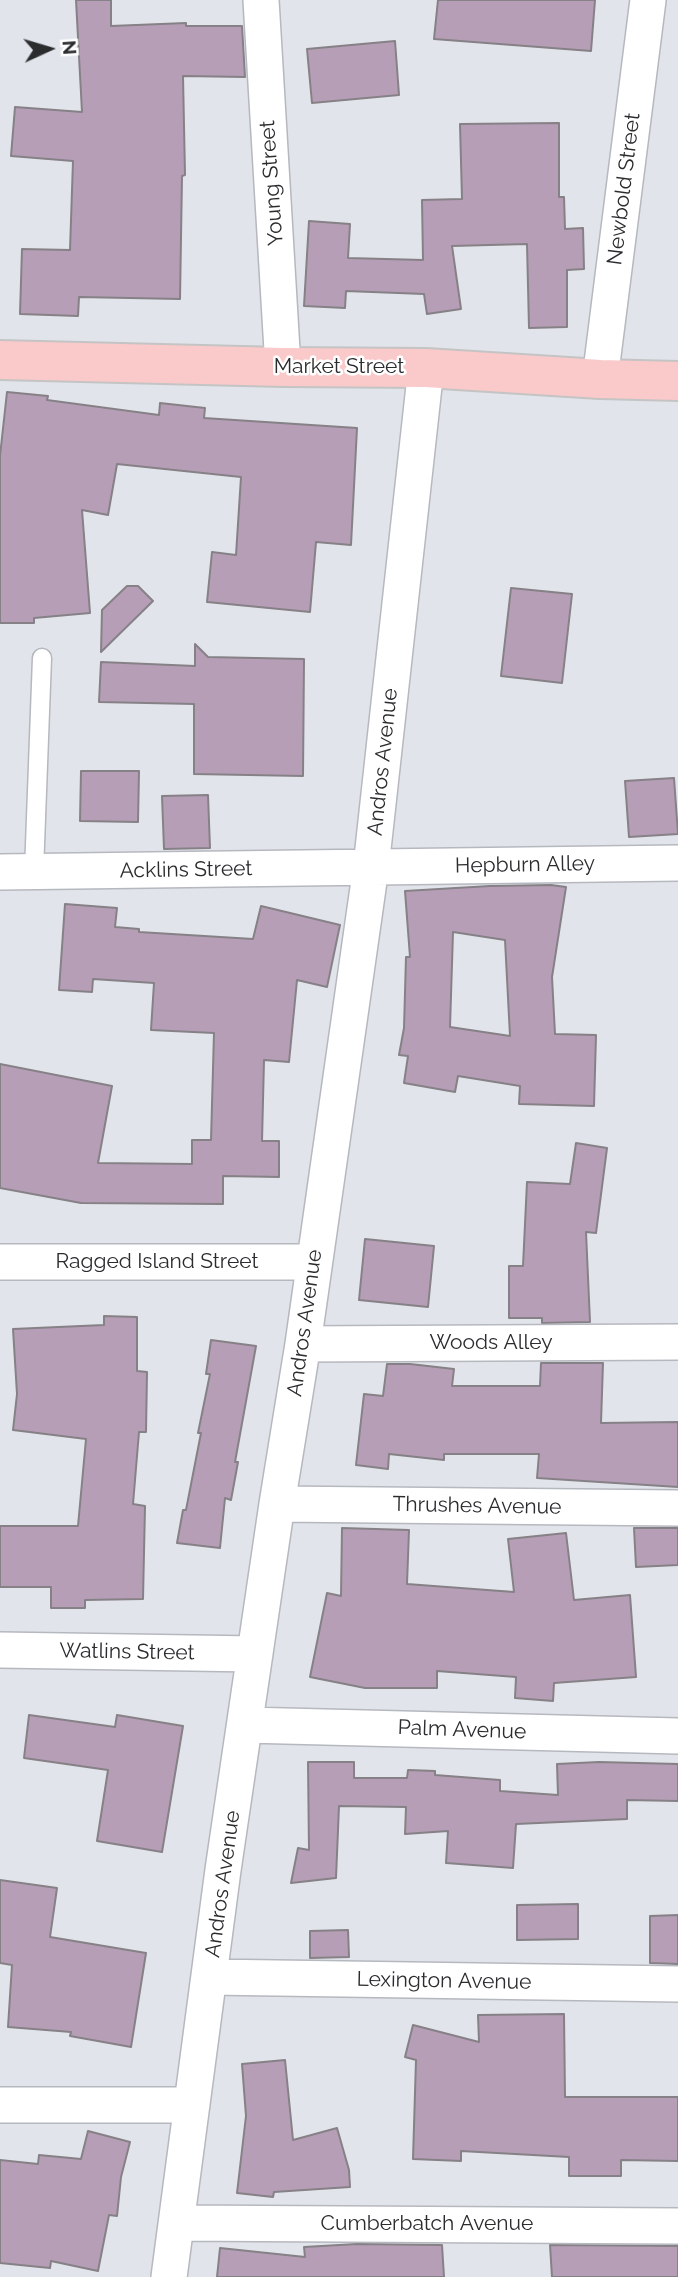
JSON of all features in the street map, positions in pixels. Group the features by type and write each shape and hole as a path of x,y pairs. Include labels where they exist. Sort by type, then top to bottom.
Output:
{"main road":[{"name":"Market Street","path":"0,359 426,368 678,381"}],"street":[{"name":"Young Street","path":"261,0 284,367"},
{"name":"Newbold Street","path":"600,379 648,0"},
{"name":"Andros Avenue","path":"169,2277 211,1977 223,1870 303,1344 371,867 426,368"},
{"name":"Hepburn Alley","path":"371,867 678,863"},
{"name":"Acklins Street","path":"17,872 371,867"},
{"name":"Ragged Island Street","path":"0,1262 314,1262"},
{"name":"Woods Alley","path":"303,1344 678,1342"},
{"name":"Thrushes Avenue","path":"277,1504 678,1508"},
{"name":"Watlins Street","path":"0,1650 254,1654"},
{"name":"Palm Avenue","path":"246,1724 678,1736"},
{"name":"Lexington Avenue","path":"211,1977 678,1984"},
{"path":"0,2105 192,2105"},
{"name":"Cumberbatch Avenue","path":"177,2223 678,2225"}],"lane":[{"path":"17,872 42,658"}],"building":[{"path":"76,0 111,0 111,26 186,23 186,26 242,26 245,77 183,76 185,175 182,176 180,299 79,297 78,316 20,314 22,249 70,250 73,161 11,156 15,107 82,112"},
{"path":"438,0 595,0 591,51 434,39"},
{"path":"395,41 399,95 312,103 307,49"},
{"path":"559,123 559,197 564,197 565,229 583,228 584,269 567,270 567,327 529,328 527,244 452,246 461,309 427,314 424,294 346,291 345,308 304,306 309,221 350,224 348,258 423,260 422,200 462,199 460,124"},
{"path":"7,392 48,396 47,400 159,415 160,403 205,408 204,418 357,428 351,545 316,542 310,612 207,602 212,552 236,555 241,477 117,464 108,515 82,510 90,613 34,618 34,623 0,623 0,456"},
{"path":"127,586 138,586 153,601 101,652 102,610"},
{"path":"511,588 572,594 562,683 501,676"},
{"path":"195,644 208,657 304,659 303,776 194,774 194,704 99,702 101,662 195,666"},
{"path":"81,771 139,771 138,822 80,821"},
{"path":"674,778 678,834 629,837 625,781"},
{"path":"208,795 210,848 164,849 162,796"},
{"path":"490,886 566,887 552,977 555,1034 596,1035 594,1106 519,1104 520,1086 458,1076 455,1092 404,1083 408,1056 399,1055 404,1028 406,957 410,957 405,891","holes":["453,932 505,940 510,1036 450,1027"]},
{"path":"65,904 117,908 115,927 139,929 139,932 253,939 261,906 340,925 327,987 297,980 289,1062 264,1060 262,1141 279,1141 279,1177 223,1176 223,1204 81,1203 0,1188 0,1064 112,1086 98,1163 192,1164 192,1140 211,1140 214,1033 151,1030 154,983 93,979 92,992 59,990"},
{"path":"576,1143 607,1148 596,1233 586,1232 590,1322 542,1323 542,1318 509,1318 509,1266 523,1266 527,1182 570,1184"},
{"path":"365,1239 434,1246 428,1307 359,1300"},
{"path":"104,1316 137,1317 137,1371 147,1372 146,1432 139,1432 133,1504 145,1506 143,1599 85,1600 85,1608 51,1608 51,1587 0,1587 0,1526 78,1526 86,1439 13,1430 17,1394 13,1329 104,1325"},
{"path":"211,1340 256,1346 235,1462 238,1462 231,1500 225,1498 220,1548 177,1543 201,1433 198,1433 210,1374 206,1374"},
{"path":"541,1363 603,1363 601,1423 678,1422 678,1487 537,1478 539,1454 444,1454 444,1460 389,1454 388,1469 356,1465 364,1394 383,1396 387,1364 454,1369 452,1386 540,1386"},
{"path":"342,1528 409,1530 407,1584 514,1592 508,1539 566,1533 574,1600 630,1595 636,1677 554,1683 553,1701 515,1698 516,1677 437,1671 437,1688 365,1688 310,1677 327,1593 341,1596"},
{"path":"634,1528 678,1528 678,1565 636,1567"},
{"path":"29,1715 115,1727 117,1715 183,1726 162,1852 97,1841 108,1770 24,1758"},
{"path":"308,1762 354,1762 354,1778 407,1778 408,1770 435,1771 435,1775 500,1780 500,1791 558,1795 557,1764 678,1764 678,1801 627,1800 627,1819 516,1824 513,1868 446,1863 448,1831 405,1834 406,1807 339,1806 336,1878 291,1883 298,1848 309,1850"},
{"path":"0,1880 57,1888 50,1937 146,1953 131,2047 70,2036 71,2032 8,2027 12,1965 0,1963"},
{"path":"578,1904 578,1939 517,1940 517,1905"},
{"path":"678,1915 678,1964 650,1963 650,1916"},
{"path":"348,1930 349,1957 310,1958 310,1931"},
{"path":"564,2014 565,2097 678,2097 678,2161 621,2160 621,2176 569,2176 569,2157 461,2151 461,2161 413,2159 416,2060 405,2057 413,2025 479,2042 478,2015"},
{"path":"285,2060 293,2140 337,2128 349,2170 350,2187 274,2192 273,2197 237,2193 246,2116 242,2064"},
{"path":"88,2131 130,2142 121,2177 117,2216 109,2215 98,2271 51,2261 50,2268 0,2263 0,2160 38,2164 39,2155 81,2159"},
{"path":"357,2244 442,2245 444,2277 217,2277 220,2248 305,2257 304,2247"},
{"path":"550,2245 678,2246 678,2277 552,2277"}]}
